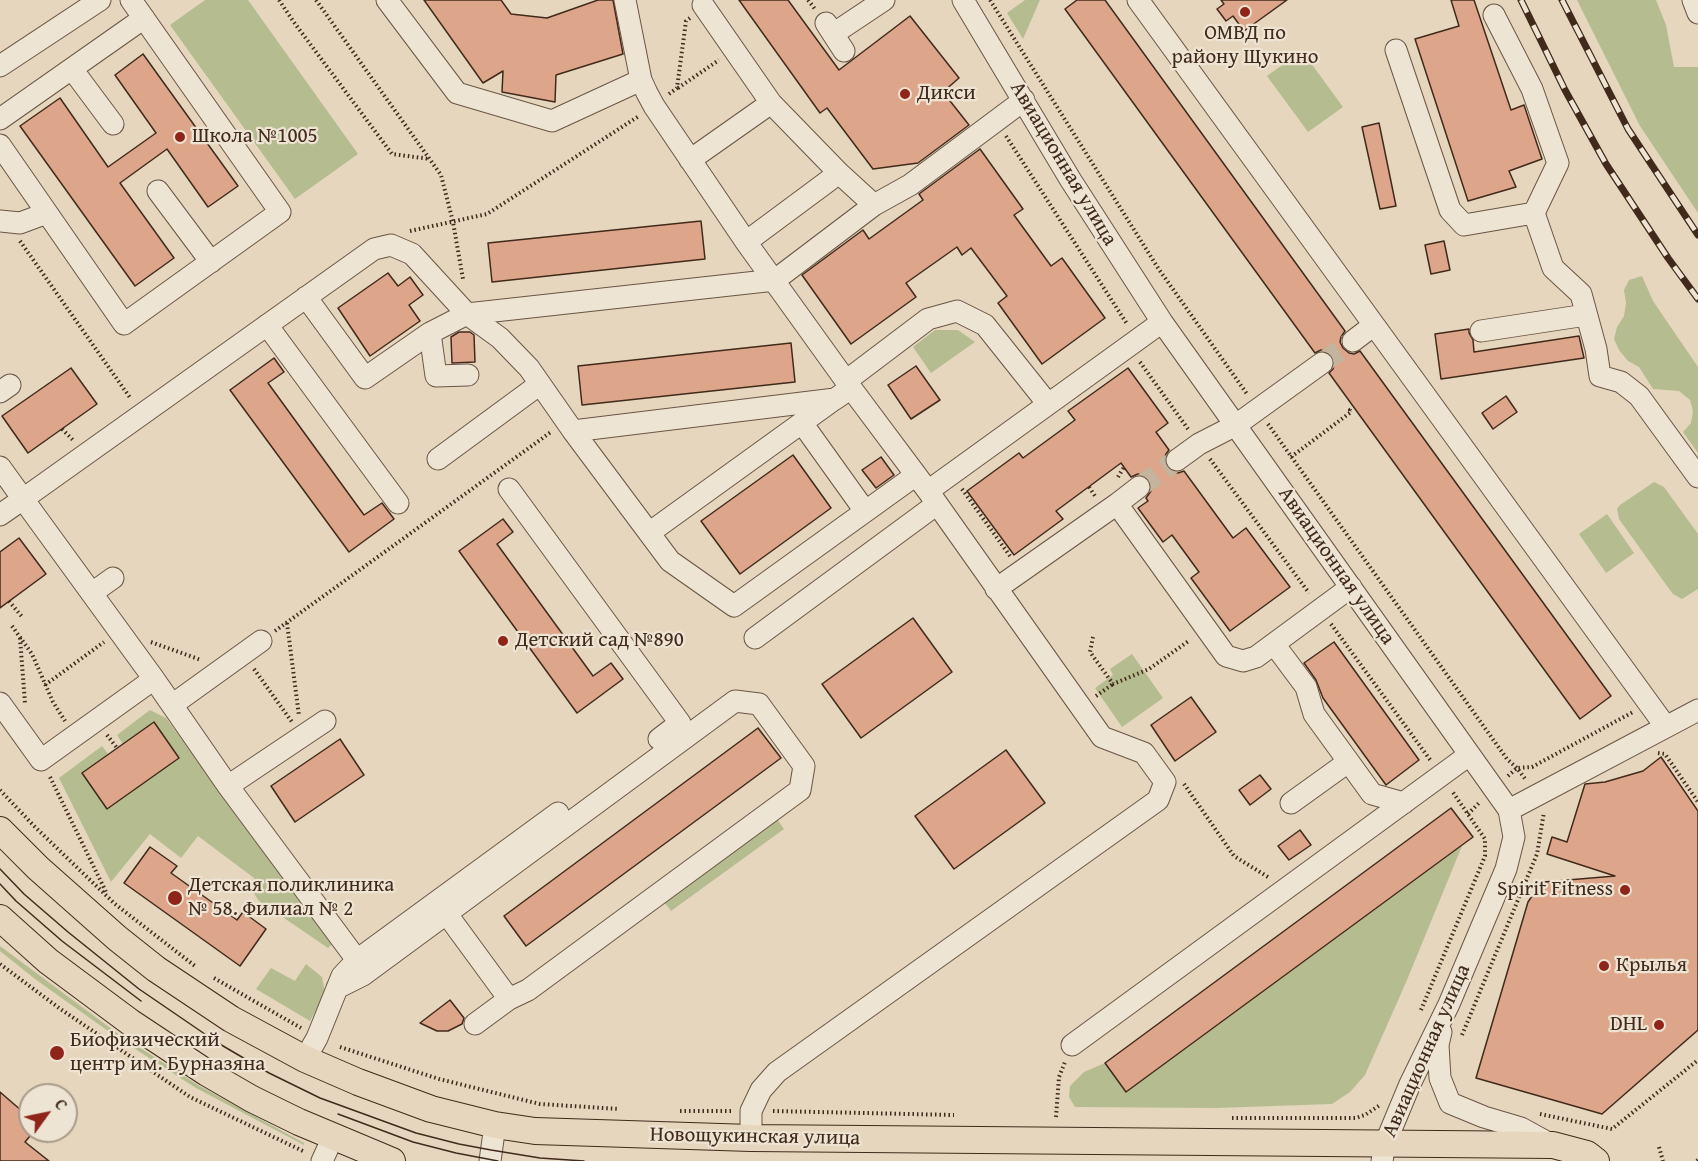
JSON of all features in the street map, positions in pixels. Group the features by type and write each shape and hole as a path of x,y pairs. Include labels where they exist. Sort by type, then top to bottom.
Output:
{"main road":[{"name":"Новощукинская улица","path":"0,830 81,907 156,969 231,1019 311,1048 358,1082 431,1109 495,1125 535,1131 751,1138 1383,1153 1553,1145 1587,1154 1596,1161"},
{"path":"0,918 48,961 130,1022 207,1073 252,1099 333,1137 392,1161"}],"street":[{"path":"0,66 100,0"},
{"path":"0,145 124,324 280,212 131,0"},
{"path":"387,0 457,93 552,121 641,80"},
{"path":"624,0 641,80 654,106 746,242 775,280 844,389 927,490 1102,737 1143,753 1165,782 1158,800 777,1072 761,1090 751,1111 751,1138"},
{"path":"834,36 884,0"},
{"path":"1138,0 1666,727"},
{"path":"1693,0 1698,13"},
{"name":"Авиационная улица","path":"972,3 1070,179 1162,322 1509,810 1514,837 1506,869 1444,1013 1410,1084 1383,1153"},
{"path":"703,5 771,103 838,173 874,205"},
{"path":"1494,15 1532,89 1558,163 1534,213 1553,268 1581,294 1596,350 1600,376 1622,382 1639,396 1698,477"},
{"path":"0,119 144,18"},
{"path":"1396,50 1450,210 1464,225 1534,213"},
{"path":"72,69 113,124"},
{"path":"306,297 364,378 430,333 467,314 775,280 874,205 910,185 1024,100"},
{"path":"690,160 771,103"},
{"path":"746,242 838,173"},
{"path":"158,191 211,262"},
{"path":"3,221 20,223 47,213"},
{"path":"0,515 374,249 391,245 412,254 467,314 500,338 529,368 670,561 734,606 865,511 927,490"},
{"path":"649,532 802,423 928,319 957,311 985,325 1048,404"},
{"path":"1481,331 1586,315"},
{"path":"755,638 927,490 1162,322"},
{"path":"267,325 398,503"},
{"path":"1353,341 1374,325"},
{"path":"430,333 436,376 468,375"},
{"path":"1177,460 1199,444 1236,425 1322,363"},
{"path":"438,459 540,384"},
{"path":"570,426 844,389"},
{"path":"802,423 865,511"},
{"path":"0,467 93,593 228,786 357,960"},
{"path":"996,590 1138,487"},
{"path":"311,1048 342,976 357,960 680,723 509,489"},
{"path":"1117,504 1226,656 1244,661 1256,657 1351,587"},
{"path":"93,593 113,578"},
{"path":"172,705 261,641"},
{"path":"1274,644 1306,687 1314,714 1372,794 1404,803"},
{"path":"0,704 41,760 154,679"},
{"path":"337,988 363,975 735,701 759,704 804,766 800,790 528,990 509,999 475,1024"},
{"path":"1509,810 1698,710"},
{"path":"228,786 325,721"},
{"path":"1072,1045 1469,755"},
{"path":"1291,802 1348,762"},
{"path":"446,914 509,999"},
{"path":"1444,1013 1438,1045 1440,1078 1450,1103 1484,1117 1521,1128 1553,1145"},
{"path":"490,1161 495,1125"},
{"path":"322,1161 333,1137"}],"path":[{"path":"279,0 392,154 430,159"},
{"path":"316,0 441,175 453,222 464,289"},
{"path":"677,88 686,21 703,5"},
{"path":"403,232 487,214 654,106 735,50"},
{"path":"996,121 1128,324 1138,361 1442,776 1485,839 1485,856 1419,1015"},
{"path":"3,221 132,402"},
{"path":"1291,457 1352,409"},
{"path":"261,641 570,426"},
{"path":"951,474 1014,561"},
{"path":"9,601 23,618"},
{"path":"287,622 302,736"},
{"path":"12,626 32,654 53,702 69,726"},
{"path":"1095,697 1113,684 1149,669 1195,636"},
{"path":"20,638 25,692"},
{"path":"1093,638 1090,652 1113,684"},
{"path":"243,654 302,736"},
{"path":"1468,814 1517,768 1532,767 1648,703"},
{"path":"1652,755 1665,754 1698,802"},
{"path":"41,760 107,895"},
{"path":"1183,783 1234,856 1287,889"},
{"path":"0,790 115,904 203,972"},
{"path":"1461,1038 1495,955"},
{"path":"212,977 311,1048 343,1049 439,1079 540,1104 621,1109"},
{"path":"1056,1117 1059,1077 1072,1045"},
{"path":"1532,1112 1612,1129 1698,1060"},
{"path":"680,1111 962,1115"},
{"path":"1633,1113 1637,1119"},
{"path":"1224,1118 1356,1118"},
{"path":"1659,1148 1663,1161"}],"green space":[{"path":"205,0 248,0 358,154 295,199 170,25"},
{"path":"1025,0 1040,0 1023,39 1007,13"},
{"path":"1577,0 1656,0 1666,25 1674,67 1698,67 1698,213 1640,126"},
{"path":"1302,51 1343,107 1308,132 1267,76"},
{"path":"1642,276 1653,301 1698,367 1698,453 1683,432 1691,423 1693,411 1690,400 1679,391 1653,389 1639,367 1628,361 1619,350 1614,339 1617,327 1624,316 1626,303 1624,290 1629,280"},
{"path":"935,330 958,330 975,342 931,373 913,347"},
{"path":"1654,482 1664,487 1698,534 1698,589 1682,599 1673,594 1619,519 1617,509 1620,505"},
{"path":"1607,514 1634,553 1606,573 1579,534"},
{"path":"1132,654 1163,698 1122,727 1095,688 1113,675 1110,669"},
{"path":"150,710 166,718 333,943 328,948 259,901 253,892 254,878 198,836 181,858 150,834 111,882 59,778 102,746 108,754 82,773 107,809 179,758 154,722 123,744 117,735"},
{"path":"777,819 784,829 671,911 664,902"},
{"path":"1462,846 1365,1075 1350,1092 1332,1104 1216,1108 1075,1107 1069,1097 1070,1086 1084,1072 1105,1063 1127,1092"},
{"path":"0,946 117,1033 198,1085 304,1145 196,1088 115,1036 35,979 0,951"},
{"path":"306,964 322,977 325,993 310,1021 256,989 271,968 295,981"}],"building":[{"path":"424,0 501,0 511,14 547,18 598,0 613,0 623,54 556,75 555,102 502,92 503,71 483,83"},
{"path":"739,0 788,0 839,70 910,16 959,78 943,92 969,125 918,163 873,169 827,108 820,113"},
{"path":"1077,0 1105,0 1345,331 1340,342 1343,348 1354,354 1360,351 1611,696 1580,719 1329,373 1335,362 1332,355 1321,350 1315,353 1065,9"},
{"name":"ОМВД по району Щукино","path":"1221,0 1287,0 1244,31 1233,16 1226,21 1217,9 1224,4"},
{"path":"1451,0 1474,0 1511,110 1524,105 1542,159 1509,171 1516,187 1468,201 1415,39 1459,26"},
{"path":"143,54 238,186 208,207 167,149 120,183 174,258 135,286 20,126 60,98 108,167 156,133 115,75"},
{"path":"1379,123 1396,206 1380,209 1362,127"},
{"path":"980,149 1023,209 1014,215 1051,266 1062,258 1105,318 1042,364 998,303 1007,296 971,248 962,255 957,247 906,283 916,297 851,344 802,275 863,230 869,239 923,200 919,194"},
{"path":"701,221 705,259 492,282 488,243"},
{"path":"1444,241 1450,270 1431,274 1425,245"},
{"path":"388,273 398,286 410,277 423,295 409,305 420,321 370,356 338,308"},
{"path":"1469,329 1474,352 1579,336 1584,358 1441,379 1435,334"},
{"path":"459,332 470,332 474,335 475,362 452,363 451,337"},
{"path":"791,343 795,382 582,405 578,366"},
{"path":"274,358 284,372 268,383 364,515 382,503 394,519 349,552 230,390"},
{"path":"916,366 940,400 911,419 888,385"},
{"path":"71,368 97,404 28,453 2,416"},
{"path":"1128,368 1168,423 1156,432 1169,450 1164,461 1167,468 1178,473 1184,471 1233,538 1246,528 1290,587 1230,631 1191,578 1199,572 1172,535 1163,542 1138,508 1148,501 1146,498 1152,486 1149,480 1138,474 1131,477 1121,463 1056,511 1063,519 1014,555 967,491 1019,453 1023,458 1075,420 1068,411"},
{"path":"1506,396 1517,412 1493,429 1482,413"},
{"path":"793,455 831,508 740,574 701,521"},
{"path":"881,457 894,475 876,488 862,470"},
{"path":"503,519 513,532 497,544 593,676 611,663 623,679 577,713 459,551"},
{"path":"19,538 46,574 0,608 0,552"},
{"path":"913,618 952,672 861,738 822,684"},
{"path":"1334,642 1419,760 1386,785 1323,698 1316,680 1304,663"},
{"path":"1191,697 1216,732 1175,761 1151,725"},
{"path":"154,722 179,758 107,809 82,773"},
{"path":"758,728 781,758 526,946 504,916"},
{"path":"340,739 364,775 295,822 271,786"},
{"path":"1006,750 1045,803 954,869 915,816"},
{"name":"Крылья","path":"1661,757 1698,811 1698,1030 1602,1114 1476,1078 1528,902 1536,890 1544,882 1615,876 1547,854 1552,837 1567,842 1585,784 1605,782 1643,771"},
{"path":"1260,775 1271,789 1250,805 1239,790"},
{"path":"1451,808 1473,837 1126,1092 1105,1063"},
{"path":"1300,830 1311,845 1289,860 1278,846"},
{"name":"Детская поликлиника № 58. Филиал № 2","path":"150,847 177,866 171,873 237,920 243,912 266,929 240,966 124,883"},
{"path":"450,1000 464,1018 462,1024 448,1031 437,1031 420,1023"},
{"path":"0,1092 18,1108 18,1143 26,1143 49,1161 0,1161"}],"tunnel":[{"path":"1322,363 1353,341"},
{"path":"1139,487 1177,460"}],"tram line":[{"path":"0,869 24,894 68,932 139,989 218,1043 269,1073 320,1098 416,1133 491,1150 540,1158 584,1161"},
{"path":"0,884 62,941 141,1001"},
{"path":"338,1114 413,1142 498,1161"}],"railway":[{"path":"1521,0 1565,90 1606,164 1698,299"},
{"path":"1562,0 1628,129 1698,235"}],"place":[{"name":"ОМВД по району Щукино","path":"1245,12"},
{"name":"Дикси","path":"905,94"},
{"name":"Школа №1005","path":"180,137"},
{"name":"Детский сад №890","path":"503,641"},
{"name":"Spirit Fitness","path":"1625,890"},
{"name":"Детская поликлиника № 58. Филиал № 2","path":"175,898"},
{"name":"Крылья","path":"1604,966"},
{"name":"DHL","path":"1659,1025"},
{"name":"Биофизический центр им. Бурназяна","path":"57,1053"}]}
